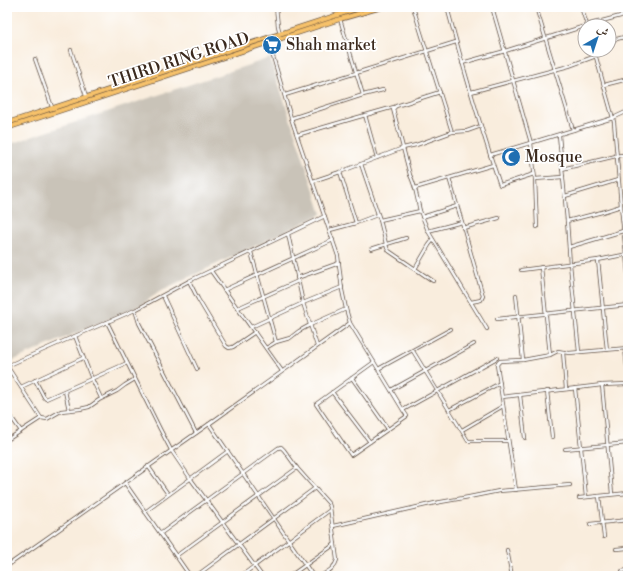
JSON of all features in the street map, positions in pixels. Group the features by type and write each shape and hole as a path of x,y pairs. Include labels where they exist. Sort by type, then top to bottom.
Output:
{"main road":[{"path":"7,123 52,107 362,7"},
{"name":"THIRD RING ROAD","path":"7,128 340,19 382,7"}],"street":[{"path":"276,7 278,26 282,39"},
{"path":"342,7 343,13"},
{"path":"413,7 452,132"},
{"path":"447,7 462,63 500,185 534,174"},
{"path":"492,7 531,143 535,180 537,227"},
{"path":"536,7 573,130"},
{"path":"582,7 584,18"},
{"path":"614,18 628,14"},
{"path":"340,19 362,95"},
{"path":"462,63 577,29"},
{"path":"617,39 628,36"},
{"path":"284,95 456,42"},
{"path":"269,43 291,118 333,240 339,263 346,309 350,323 374,362 403,410 407,416 351,455 316,404 374,362"},
{"path":"71,50 86,96"},
{"path":"471,92 569,66 591,58"},
{"path":"597,58 613,118 628,274"},
{"path":"36,59 52,107"},
{"path":"604,85 628,79"},
{"path":"291,118 362,95 383,90"},
{"path":"297,135 440,92"},
{"path":"394,107 393,109 410,175 414,182 422,217 433,240 487,329"},
{"path":"490,155 613,118 628,111"},
{"path":"366,115 377,158"},
{"path":"313,182 403,148 452,132 467,131 481,126"},
{"path":"559,134 574,311 579,352"},
{"path":"562,169 628,154"},
{"path":"361,164 377,215 380,220 387,248 389,251 433,280"},
{"path":"415,188 493,165"},
{"path":"340,172 356,223"},
{"path":"535,180 563,177"},
{"path":"449,178 483,296 481,300 471,302"},
{"path":"565,196 618,180"},
{"path":"422,217 457,206"},
{"path":"567,221 621,206"},
{"path":"380,220 420,211"},
{"path":"330,230 356,223 377,215"},
{"path":"41,418 7,366 135,310 163,296 189,280 211,271 325,216"},
{"path":"463,228 499,218"},
{"path":"428,231 462,222"},
{"path":"569,247 624,231"},
{"path":"288,234 303,303 317,346"},
{"path":"371,249 406,238"},
{"path":"224,290 333,240"},
{"path":"415,269 433,240"},
{"path":"251,252 276,342"},
{"path":"521,270 598,260 627,254"},
{"path":"598,260 607,350"},
{"path":"238,308 298,279 339,263"},
{"path":"541,268 550,355"},
{"path":"211,271 282,371"},
{"path":"189,280 204,311 226,346 229,348 233,347 255,332"},
{"path":"251,327 342,287"},
{"path":"516,295 523,360"},
{"path":"163,296 197,369"},
{"path":"497,319 628,305"},
{"path":"266,348 276,342 290,338 310,324 346,309"},
{"path":"135,310 139,324 196,433"},
{"path":"107,322 171,450 262,576"},
{"path":"7,566 350,323"},
{"path":"378,369 414,351 451,329"},
{"path":"75,336 101,398"},
{"path":"391,390 426,372 474,344"},
{"path":"516,490 497,365 498,362 523,360 550,355 558,351 569,353 626,348 628,376"},
{"path":"414,351 468,440 508,441"},
{"path":"563,352 566,389"},
{"path":"21,387 84,358"},
{"path":"403,410 497,358"},
{"path":"35,380 46,399 127,363"},
{"path":"352,378 388,429"},
{"path":"7,440 41,418 47,419 59,412 86,407 101,398 117,392 123,386 135,379"},
{"path":"449,410 500,383"},
{"path":"502,397 602,385 628,384"},
{"path":"602,385 612,494"},
{"path":"575,388 586,497"},
{"path":"65,391 70,410"},
{"path":"547,391 552,437"},
{"path":"332,392 370,442"},
{"path":"520,395 525,438"},
{"path":"462,430 503,406"},
{"path":"7,412 21,431"},
{"path":"209,424 313,576"},
{"path":"565,449 628,443"},
{"path":"160,534 280,447 329,504 331,510 336,563 321,576"},
{"path":"145,512 228,451"},
{"path":"148,466 168,494"},
{"path":"176,556 297,468"},
{"path":"124,483 190,576"},
{"path":"333,526 435,503 499,491 570,485"},
{"path":"196,576 315,488"},
{"path":"579,498 628,493"},
{"path":"599,496 604,537"},
{"path":"241,576 331,510"},
{"path":"590,524 628,520"},
{"path":"290,576 335,544"},
{"path":"616,549 628,548"},
{"path":"507,550 512,576"},
{"path":"622,571 628,570"}],"shaded area":[{"path":"270,58 322,214 162,290 141,305 7,363 7,145"}],"place":[{"name":"Shah market","path":"272,45"},
{"name":"Mosque","path":"511,157"}]}
